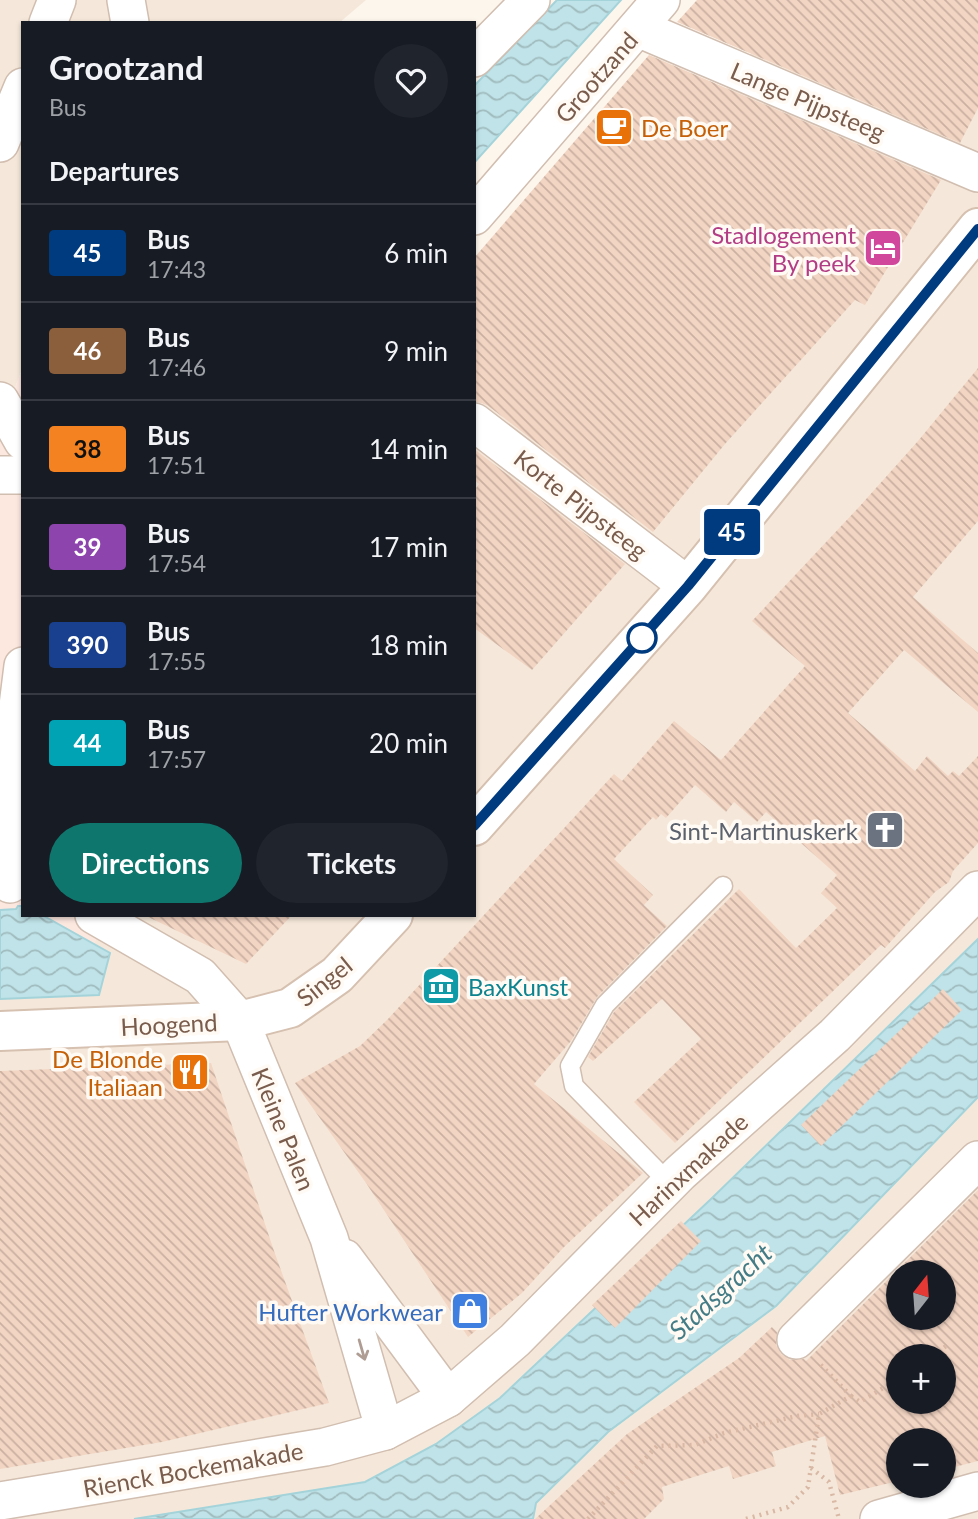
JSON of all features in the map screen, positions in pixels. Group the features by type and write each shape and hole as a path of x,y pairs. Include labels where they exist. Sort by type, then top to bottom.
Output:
{"main road":[{"path":"476,824 688,586 978,228"},
{"name":"Singel","path":"240,1021 290,1008 337,975 391,917"},
{"name":"Hoogend","path":"0,1031 240,1021"}],"street":[{"path":"49,21 57,0"},
{"path":"126,0 130,21"},
{"path":"476,56 531,0"},
{"name":"Grootzand","path":"476,214 661,0"},
{"name":"Lange Pijpsteeg","path":"638,28 978,173"},
{"path":"0,143 21,92"},
{"path":"0,401 21,438"},
{"name":"Korte Pijpsteeg","path":"476,424 688,586"},
{"path":"0,475 21,475"},
{"path":"11,884 12,754 21,682"},
{"name":"Harinxmakade","path":"385,1431 448,1398 515,1340 670,1184 835,1035 978,890"},
{"name":"Hoogend","path":"97,917 200,976 240,1021"},
{"name":"Kleine Palen","path":"240,1021 329,1237 385,1431"},
{"path":"796,1340 978,1160"},
{"name":"Kleine Palen","path":"329,1237 448,1398"},
{"name":"Rienck Bockemakade","path":"0,1501 325,1447 385,1431"},
{"path":"879,1519 978,1491"}],"lane":[{"path":"670,1184 574,1086 570,1066 605,1005 723,886"}],"path":[{"path":"796,1340 860,1402 886,1386"},
{"path":"588,1519 657,1446 695,1445 724,1433 797,1416 818,1414 851,1396"},
{"path":"746,1519 788,1507 808,1487 818,1414"},
{"path":"811,1467 829,1482 839,1519"}],"shaded area":[{"path":"0,0 366,0 341,21 21,21 21,372 0,427"},
{"path":"789,0 978,0 978,952 427,1472 200,1519 0,1519 0,927 90,917 476,917 476,412 673,163"},
{"path":"21,372 21,917 107,917 88,957 0,927 0,427"},
{"path":"978,1082 978,1519 524,1519 529,1496"}],"water":[{"path":"557,0 621,0 476,161 476,84"},
{"path":"21,906 21,917 46,917 110,953 99,995 0,999 0,910"},
{"name":"Stadsgracht","path":"978,939 978,1097 776,1306 608,1432 536,1503 533,1519 134,1519 365,1482 436,1444 500,1398 711,1199"}],"building":[{"path":"697,0 978,0 978,108 960,143 677,22"},
{"path":"649,55 941,180 865,305 855,300 725,444 653,532 487,405 476,402 476,256"},
{"path":"978,368 978,521 913,597 978,653 978,712 904,650 848,713 915,771 927,756 948,776 953,771 959,776 978,756 978,843 953,871 949,882 935,892 885,948 881,945 675,1143 634,1102 701,1039 662,999 593,1061 588,1057 614,1012 739,889 796,948 837,908 821,893 837,875 766,812 757,822 734,802 726,812 695,785 666,818 661,814 656,820 653,817 614,859 653,895 644,905 667,926 597,997 571,1041 534,1084 643,1173 564,1247 522,1293 468,1337 366,1183 295,1083 360,1046 614,774 622,781 674,721 721,760 805,666 752,621 918,441"},
{"path":"476,451 625,564 532,670 476,629 476,488 479,484 476,482"},
{"path":"148,917 290,917 246,964"},
{"path":"943,989 962,1010 821,1146 801,1125"},
{"path":"211,1063 274,1251 329,1403 162,1442 0,1469 0,1071"},
{"path":"978,1190 978,1461 956,1467 956,1428 886,1428 886,1484 840,1495 825,1436 772,1452 776,1466 733,1479 729,1466 662,1487 664,1499 644,1519 535,1519 627,1434 739,1358 772,1327 777,1332 776,1345 781,1354 790,1360 806,1361 886,1281 886,1330 956,1330 956,1260 908,1260"},
{"path":"681,1221 701,1241 615,1328 592,1305"}],"bus line":[{"name":"45","path":"476,824 688,586 978,229"}],"place":[{"name":"De Boer","path":"614,127"},
{"name":"Stadlogement By peek","path":"883,248"},
{"name":"Sint-Martinuskerk","path":"885,830"},
{"name":"BaxKunst","path":"441,986"},
{"name":"De Blonde Italiaan","path":"190,1072"},
{"name":"Hufter Workwear","path":"470,1311"}]}
